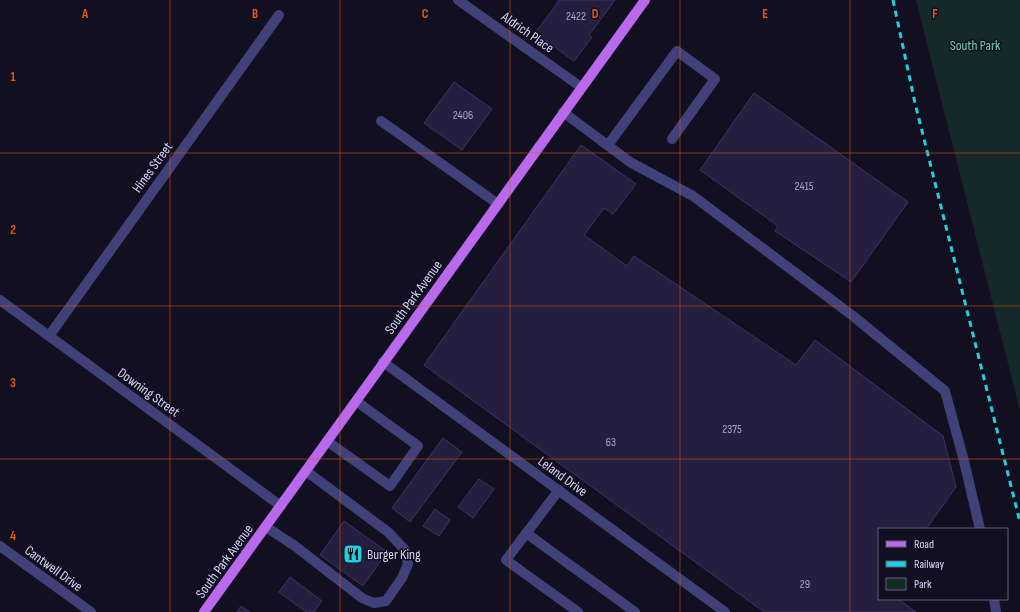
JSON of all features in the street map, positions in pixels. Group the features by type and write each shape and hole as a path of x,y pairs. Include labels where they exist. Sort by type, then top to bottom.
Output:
{"main road":[{"name":"South Park Avenue","path":"204,612 645,0"}],"street":[{"name":"Aldrich Place","path":"458,0 581,87"},
{"name":"Hines Street","path":"48,336 279,15"},
{"path":"608,146 677,51 716,79 672,140"},
{"path":"563,112 630,162 693,196 853,316 945,390 980,528"},
{"path":"381,121 498,204"},
{"name":"Downing Street","path":"0,300 281,506"},
{"name":"Leland Drive","path":"384,362 725,612"},
{"path":"327,441 390,486 418,446 356,401"},
{"path":"266,527 295,546 362,598 374,603 386,601 402,578 408,564 405,550 388,532 306,471"},
{"path":"558,490 506,560 578,612"},
{"path":"526,533 635,612"},
{"name":"Cantwell Drive","path":"0,546 91,612"},
{"path":"994,600 996,612"}],"green space":[{"name":"South Park","path":"916,0 1020,0 1020,411"}],"building":[{"path":"558,0 615,0 589,35 592,37 574,61 535,33 559,1"},
{"path":"454,82 492,109 462,150 424,123"},
{"path":"754,93 908,202 851,282 775,231 778,226 700,170"},
{"path":"581,145 636,184 613,214 604,208 584,235 627,266 634,256 796,365 815,340 943,436 956,487 927,528 878,528 878,600 899,600 916,612 764,612 424,365"},
{"path":"443,438 462,452 410,522 392,508"},
{"path":"479,479 494,489 473,518 458,507"},
{"path":"435,509 450,520 439,536 423,526"},
{"name":"Burger King","path":"344,521 387,552 363,586 320,555"},
{"path":"290,577 322,601 314,612 306,612 279,592"},
{"path":"241,606 250,612 237,612"}],"railway":[{"path":"893,0 915,103 1020,522"}],"place":[{"name":"Burger King","path":"353,554"}]}
